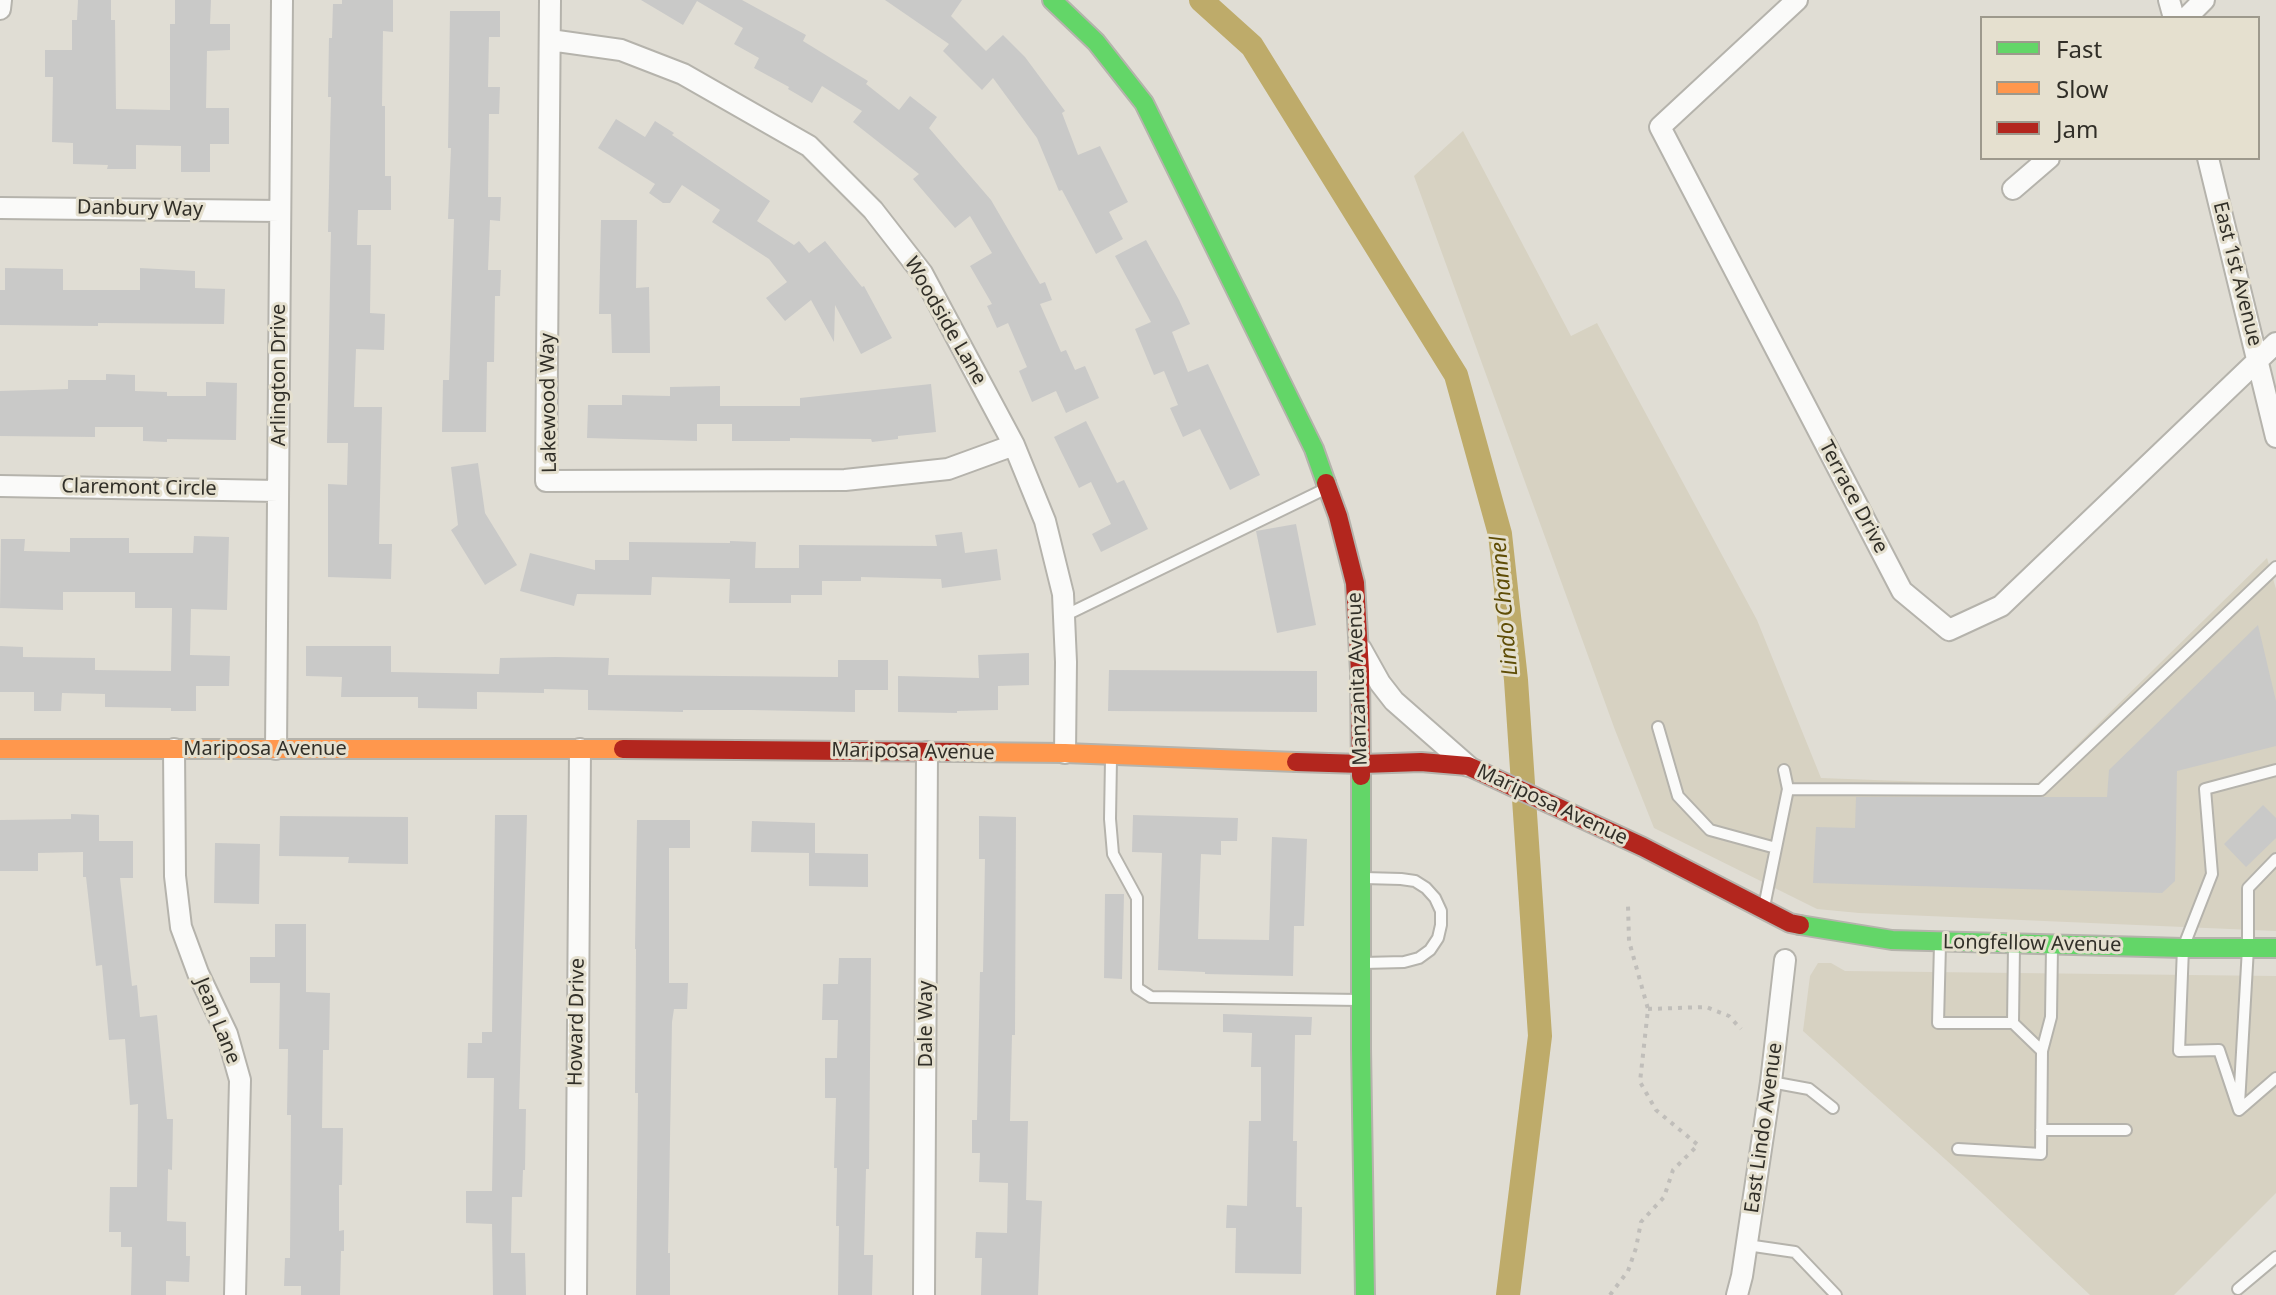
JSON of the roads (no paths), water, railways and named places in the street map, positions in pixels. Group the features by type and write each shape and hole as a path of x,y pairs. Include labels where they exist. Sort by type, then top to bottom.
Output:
{"street":[{"path":"0,9 1,0"},
{"name":"Arlington Drive","path":"276,749 282,0"},
{"name":"Lakewood Way","path":"550,0 546,481 845,480 948,469 1014,445"},
{"name":"Manzanita Avenue","path":"1052,0 1096,42 1144,103 1314,449 1338,516 1355,583 1362,764 1365,1295"},
{"name":"Terrace Drive","path":"1797,0 1660,127 1902,591 1949,630 2001,606 2276,343"},
{"path":"2188,16 2204,0"},
{"name":"Woodside Lane","path":"550,40 621,50 683,74 809,146 873,210 922,273 1014,445 1045,521 1063,594 1065,753"},
{"path":"2013,189 2047,160"},
{"name":"East 1st Avenue","path":"2208,160 2276,437"},
{"name":"Danbury Way","path":"0,208 280,211"},
{"name":"Claremont Circle","path":"0,486 278,491"},
{"path":"1359,645 1394,701 1468,766"},
{"name":"Mariposa Avenue","path":"0,749 1065,753 1362,764 1421,762 1468,766 1643,847 1790,923"},
{"name":"Jean Lane","path":"174,749 175,876 181,927 198,973 227,1034 240,1080 235,1295"},
{"name":"Howard Drive","path":"576,1295 580,749"},
{"name":"Dale Way","path":"924,1295 927,752"},
{"name":"Longfellow Avenue","path":"1790,923 1892,940 2276,948"},
{"name":"East Lindo Avenue","path":"1737,1295 1771,1082 1785,960"}],"lane":[{"path":"1064,616 1328,488"},
{"path":"1788,789 2041,790 2276,567"},
{"path":"1658,727 1678,796 1710,830 1776,848"},
{"path":"1111,755 1113,854 1137,898 1137,988 1151,997 1361,1000"},
{"path":"1764,909 1788,789 1784,770"},
{"path":"2239,1110 2219,1050 2179,1051 2183,948 2212,874 2205,789 2276,770"},
{"path":"2239,1110 2248,948 2248,888 2276,859"},
{"path":"1361,878 1415,881 1435,898 1441,911 1441,925 1438,938 1430,950 1419,958 1404,962 1361,963"},
{"path":"1940,942 1938,1023 2013,1023 2042,1051"},
{"path":"2013,1023 2014,943"},
{"path":"1958,1149 2041,1154 2042,1051 2051,1017 2052,944"},
{"path":"2239,1110 2276,1078"},
{"path":"1771,1082 1809,1089 1833,1108"},
{"path":"2041,1130 2126,1130"},
{"path":"1747,1245 1795,1252 1836,1295"},
{"path":"2238,1289 2276,1257"}],"waterway":[{"name":"Lindo Channel","path":"1201,0 1252,46 1456,375 1500,534 1516,680 1540,1036 1508,1295"}]}
